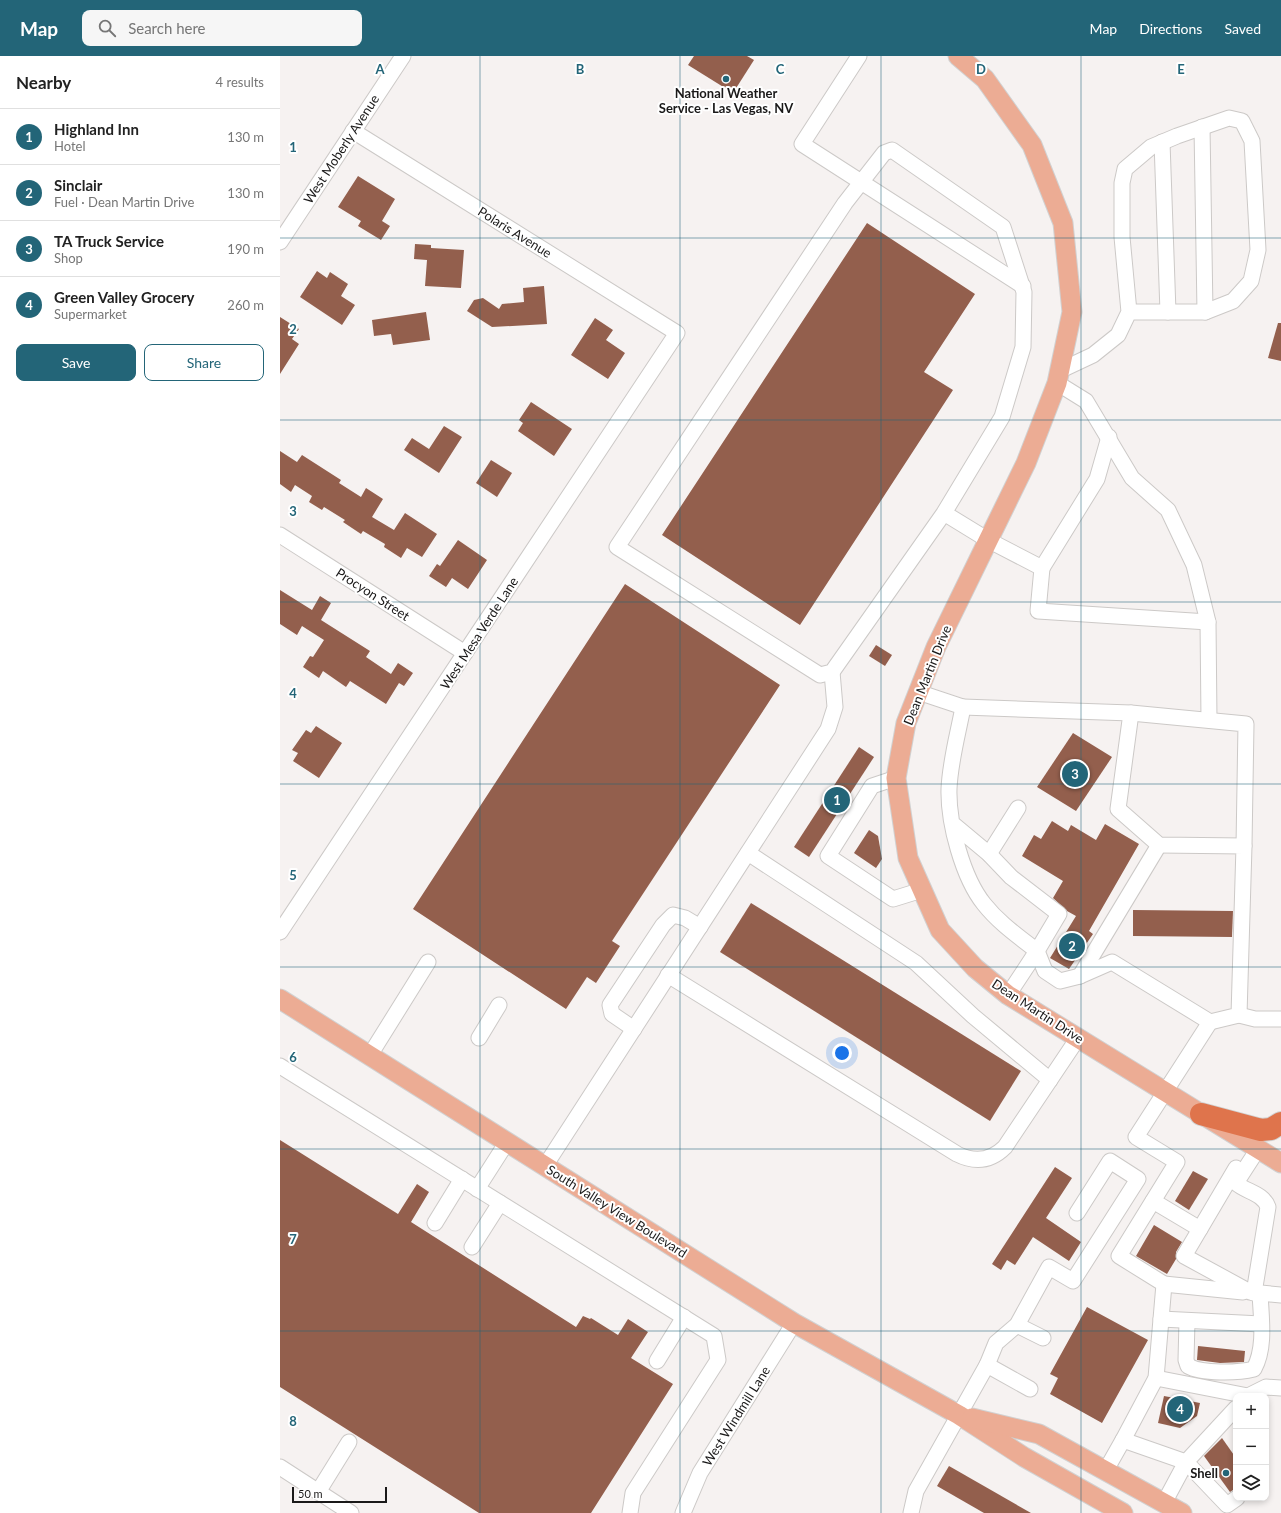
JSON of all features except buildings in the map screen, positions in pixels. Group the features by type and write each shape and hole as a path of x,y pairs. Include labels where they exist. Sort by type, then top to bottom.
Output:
{"highway":[{"path":"1202,1114 1262,1130 1271,1129 1281,1122"}],"main road":[{"name":"Dean Martin Drive","path":"958,56 985,79 1032,146 1063,223 1072,312 1058,377 1026,463 936,647 906,723 896,778 908,858 940,930 975,968 1008,995 1281,1163"},
{"name":"South Valley View Boulevard","path":"280,999 794,1323 959,1415 1024,1457 1123,1513"},
{"name":"South Valley View Boulevard","path":"959,1415 1039,1434 1182,1513"}],"street":[{"name":"West Moberly Avenue","path":"280,242 403,56"},
{"path":"859,56 802,144 1023,286"},
{"path":"1128,312 1205,312 1233,301 1251,281 1258,250 1252,141 1242,121 1229,118 1162,142 1151,147 1125,169 1122,182 1122,237 1128,312 1118,335 1093,356 1058,377 1086,401 1109,436 1132,478 1168,510 1194,565 1208,622 1209,720"},
{"path":"1202,127 1205,312"},
{"name":"Polaris Avenue","path":"353,131 677,333"},
{"path":"1162,142 1168,312"},
{"path":"545,1166 828,729 835,707 832,672 944,513 1002,417 1024,347 1023,286 1004,227 892,150 884,153 846,203 617,547 820,675 832,672"},
{"name":"West Mesa Verde Lane","path":"280,932 677,333"},
{"path":"1109,436 1096,479 1042,568 1038,611 1208,622"},
{"path":"944,513 988,540 1042,568"},
{"name":"Procyon Street","path":"280,535 465,654"},
{"path":"918,692 963,708 1131,713 1246,724 1239,1015"},
{"path":"963,708 954,750 949,789 953,824 964,869 983,903 1003,925 1037,951 1045,971 1060,980 1080,976 1112,962 1210,1022"},
{"path":"1131,713 1118,809 1160,844 1244,846"},
{"path":"896,778 872,786 828,856 893,899 922,890"},
{"path":"989,854 1018,808"},
{"path":"953,824 989,854 1011,877 1059,914 1008,995"},
{"path":"1080,976 1160,844"},
{"path":"748,853 916,963 974,1016 1050,1080"},
{"path":"634,1028 612,1014 610,1005 663,925 672,915 685,918 700,926"},
{"path":"370,1055 428,962"},
{"path":"668,975 957,1154 973,1160 992,1157 1005,1147 1078,1038"},
{"path":"479,1038 499,1005"},
{"path":"1281,1019 1255,1019 1239,1015 1210,1022 1136,1137 1178,1162 1119,1256 1164,1284 1281,1295"},
{"path":"281,1070 462,1179 714,1336 718,1360 633,1492 630,1513"},
{"path":"477,1189 507,1142"},
{"path":"1254,1146 1184,1256 1255,1293"},
{"path":"1187,1320 1186,1360 1188,1366 1195,1370 1243,1372 1254,1369 1258,1361 1260,1349 1261,1324 1255,1293 1268,1207 1266,1201 1251,1191 1241,1188 1236,1183 1254,1146"},
{"path":"912,1512 916,1491 987,1365 996,1343 1017,1325 1049,1267 1072,1281 1138,1179 1110,1161 1077,1213"},
{"path":"435,1223 462,1179"},
{"path":"1153,1201 1200,1229"},
{"path":"472,1247 500,1203"},
{"path":"1106,1470 1156,1378 1164,1284"},
{"path":"657,1361 684,1317"},
{"path":"1161,1319 1261,1324"},
{"name":"West Windmill Lane","path":"683,1513 700,1473 794,1323"},
{"path":"1017,1325 1043,1338"},
{"path":"987,1365 1030,1389"},
{"path":"1156,1378 1233,1393"},
{"path":"1254,1393 1266,1387 1281,1388"},
{"path":"1164,1503 1186,1462 1233,1411"},
{"path":"1123,1440 1186,1462 1227,1504 1233,1500"},
{"path":"318,1492 349,1442"},
{"path":"280,1468 351,1513"}],"place":[{"name":"National Weather Service - Las Vegas, NV","path":"726,79"},
{"name":"TA Truck Service","path":"1075,774"},
{"name":"Highland Inn","path":"837,800"},
{"name":"Sinclair","path":"1072,946"},
{"name":"Green Valley Grocery","path":"1180,1409"},
{"name":"Shell","path":"1226,1473"}]}
